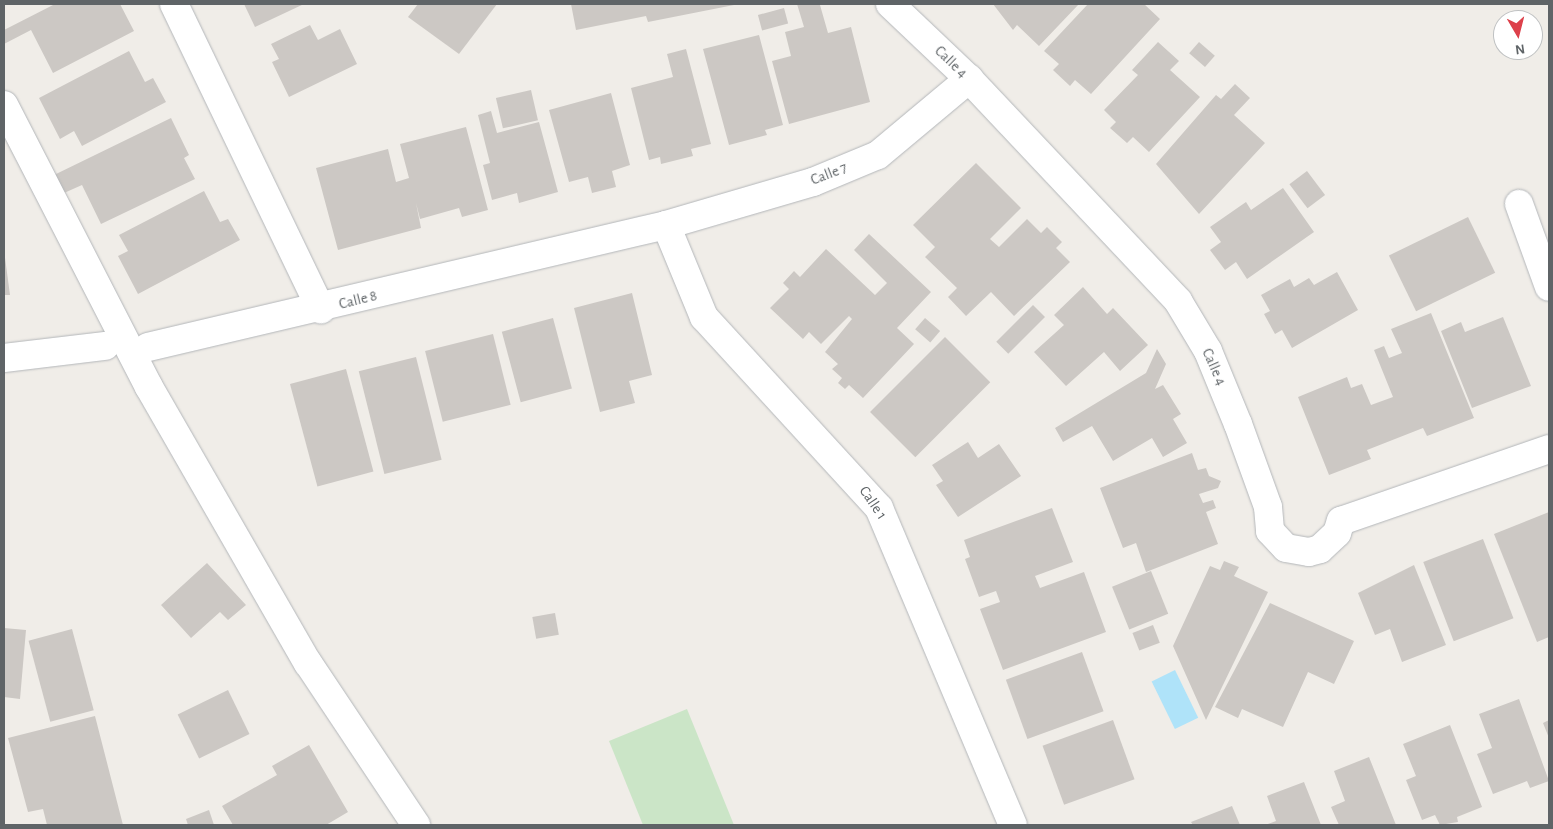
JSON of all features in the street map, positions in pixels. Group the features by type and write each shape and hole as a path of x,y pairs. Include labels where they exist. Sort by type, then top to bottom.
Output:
{"street":[{"name":"Calle 8","path":"174,4 321,309 666,225"},
{"name":"Calle 4","path":"890,4 969,79 1178,301 1208,351 1234,415 1268,507 1270,531 1286,548 1309,552 1320,549 1337,533 1341,521 1549,449"},
{"name":"Calle 7","path":"666,225 813,182 878,155 969,79"},
{"path":"4,105 149,386 308,663 416,825"},
{"path":"1519,204 1549,287"},
{"name":"Calle 1","path":"666,225 704,317 879,508 1013,825"},
{"path":"148,347 321,309"},
{"path":"4,358 105,346"}],"green space":[{"path":"687,709 734,825 643,825 609,741"}],"water":[{"path":"1175,670 1198,718 1175,729 1152,681"}],"building":[{"path":"55,4 120,4 134,31 53,73 31,30 4,44 4,30"},
{"path":"244,4 304,4 255,27"},
{"path":"418,4 497,4 459,54 408,17"},
{"path":"571,4 734,5 648,22 646,16 576,30"},
{"path":"797,4 820,5 828,33 851,27 870,102 789,124 772,61 791,56 785,32 804,27"},
{"path":"993,4 1079,4 1039,46 1017,25 1013,30"},
{"path":"1088,4 1144,4 1160,19 1091,94 1075,80 1070,86 1053,70 1059,64 1044,51"},
{"path":"784,8 788,23 762,30 758,15"},
{"path":"310,25 318,40 340,29 357,64 289,97 272,62 279,59 271,44"},
{"path":"759,35 783,125 765,130 767,135 729,145 703,49"},
{"path":"1158,42 1179,61 1170,70 1200,97 1149,152 1133,137 1127,143 1110,128 1116,122 1104,110 1138,75 1132,70"},
{"path":"1199,42 1215,56 1205,67 1189,53"},
{"path":"686,49 711,144 691,149 693,156 661,164 660,157 649,160 631,88 673,77 667,54"},
{"path":"129,51 145,82 153,78 166,102 82,146 74,131 60,139 39,98"},
{"path":"1235,84 1250,98 1234,115 1265,143 1199,214 1156,164 1216,95 1221,99"},
{"path":"531,90 538,120 503,128 496,98"},
{"path":"611,93 630,165 612,171 616,187 592,193 588,177 569,182 549,110"},
{"path":"491,111 497,133 539,122 558,192 519,203 517,193 492,200 483,165 490,163 478,115"},
{"path":"171,118 189,155 184,158 195,179 101,224 82,185 64,193 54,175"},
{"path":"466,127 488,210 462,217 459,208 420,219 416,203 421,228 338,250 316,168 388,149 396,182 409,178 400,144"},
{"path":"976,163 1021,208 990,239 999,247 1027,219 1041,233 1047,227 1062,242 1056,248 1070,262 1014,316 991,292 966,316 948,297 957,288 925,257 935,247 913,225"},
{"path":"1307,171 1325,195 1307,208 1289,184"},
{"path":"1283,188 1314,232 1247,279 1236,262 1225,270 1210,250 1221,242 1210,227 1246,202 1251,210"},
{"path":"204,191 220,222 228,219 240,240 138,294 118,256 128,251 119,235"},
{"path":"1468,217 1495,273 1416,311 1389,256"},
{"path":"869,234 931,292 897,328 914,344 863,398 849,385 845,389 838,383 842,378 832,369 838,364 825,352 852,319 849,316 821,344 809,332 803,339 770,308 789,289 783,283 794,271 800,277 826,249 875,295 887,283 854,250"},
{"path":"4,250 10,295 4,295"},
{"path":"1337,272 1358,310 1292,348 1282,330 1275,334 1264,314 1270,311 1261,295 1290,279 1294,287 1309,278 1314,285"},
{"path":"1083,287 1107,314 1113,308 1148,345 1120,371 1104,352 1066,386 1034,352 1064,325 1054,315"},
{"path":"632,293 652,375 629,381 635,403 600,412 574,308"},
{"path":"1033,305 1045,317 1008,354 996,342"},
{"path":"1431,313 1474,418 1427,436 1423,428 1367,450 1371,459 1329,475 1298,397 1347,377 1351,388 1362,384 1371,405 1393,397 1374,350 1384,346 1389,358 1402,353 1391,329"},
{"path":"1503,317 1531,386 1472,408 1441,331 1461,322 1465,332"},
{"path":"553,318 572,389 521,402 502,332"},
{"path":"925,318 940,331 930,342 915,329"},
{"path":"493,334 511,405 443,422 425,351"},
{"path":"945,337 990,382 915,457 870,412"},
{"path":"1157,349 1166,364 1155,389 1163,385 1181,414 1173,419 1187,443 1163,457 1152,438 1113,461 1092,426 1063,442 1055,428 1146,373"},
{"path":"416,357 442,460 384,474 359,371"},
{"path":"346,369 373,471 317,486 290,384"},
{"path":"968,442 978,458 999,444 1021,476 958,517 936,485 943,481 932,465"},
{"path":"1192,453 1198,470 1206,468 1209,476 1221,481 1218,488 1199,494 1203,503 1213,500 1216,508 1206,512 1218,544 1146,572 1136,543 1123,548 1100,488"},
{"path":"1052,508 1073,562 1035,576 1040,588 1084,572 1106,632 1003,670 980,609 1000,602 996,591 979,597 965,559 970,557 964,540"},
{"path":"1549,512 1549,637 1537,642 1494,534"},
{"path":"1483,539 1513,618 1454,641 1423,562"},
{"path":"1224,561 1239,567 1234,576 1268,592 1206,720 1173,646 1210,566 1220,570"},
{"path":"207,563 246,605 228,620 220,612 191,638 161,605"},
{"path":"1414,565 1446,645 1402,662 1390,629 1375,635 1358,593"},
{"path":"1151,571 1168,614 1129,629 1112,587"},
{"path":"1270,603 1354,641 1334,684 1308,672 1283,727 1242,709 1238,718 1215,707"},
{"path":"555,613 559,635 536,639 532,617"},
{"path":"1153,625 1160,643 1139,651 1132,633"},
{"path":"4,628 26,630 20,699 4,697"},
{"path":"72,629 94,710 50,722 29,641"},
{"path":"1082,652 1104,711 1027,739 1006,680"},
{"path":"228,690 249,734 199,759 178,715"},
{"path":"1519,699 1549,781 1530,788 1527,781 1493,794 1477,754 1492,748 1479,714"},
{"path":"95,716 123,825 47,825 43,809 28,812 8,738"},
{"path":"1113,720 1135,779 1064,805 1043,746"},
{"path":"1549,720 1549,738 1543,723"},
{"path":"1450,725 1482,807 1457,817 1458,822 1440,825 1435,815 1422,820 1406,780 1416,776 1403,744"},
{"path":"309,745 348,812 326,825 233,825 222,806 277,775 272,766"},
{"path":"1369,757 1396,825 1339,825 1331,807 1345,801 1334,771"},
{"path":"1304,782 1321,825 1265,825 1276,821 1267,796"},
{"path":"1232,806 1240,825 1193,825 1191,822"},
{"path":"209,810 214,825 188,825 186,819"}]}
